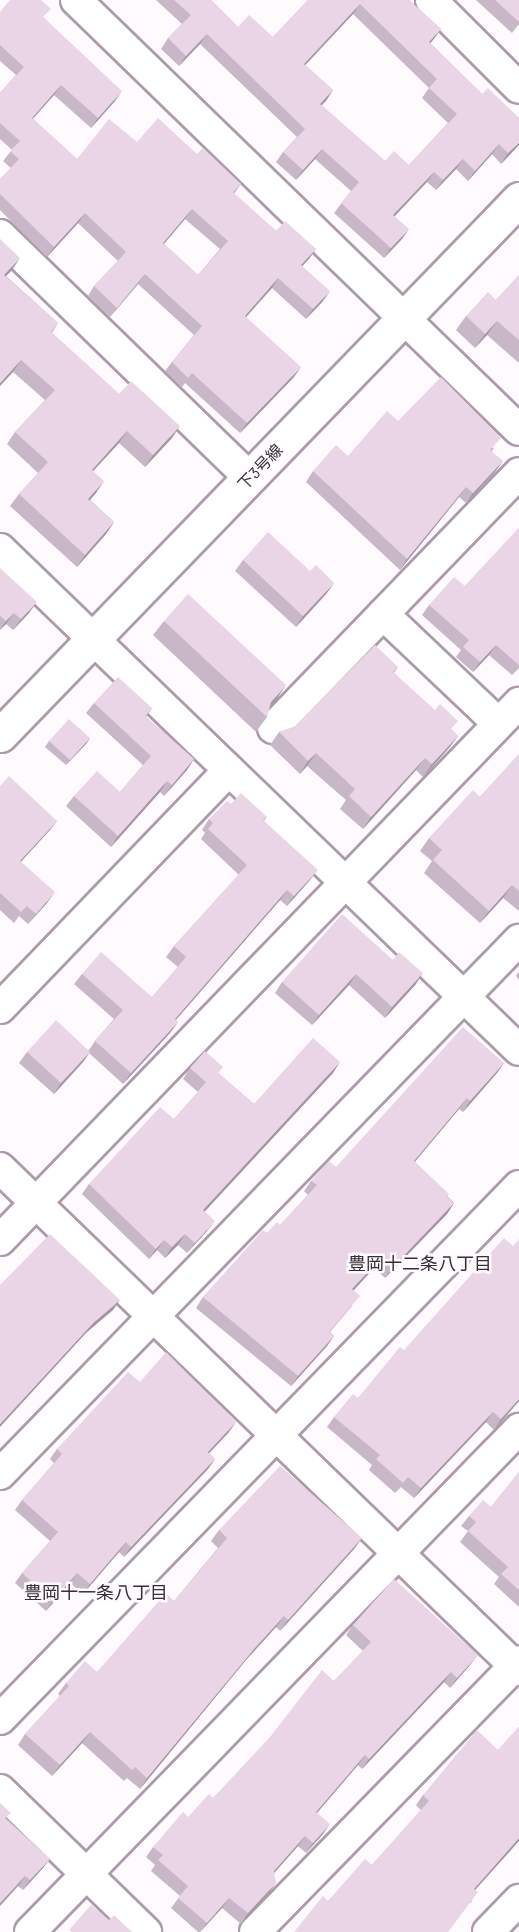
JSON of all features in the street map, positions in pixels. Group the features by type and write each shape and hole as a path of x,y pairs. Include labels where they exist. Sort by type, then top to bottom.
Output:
{"street":[{"path":"76,0 519,430"},
{"path":"431,0 519,88"},
{"name":"下3号線","path":"0,735 519,199"},
{"path":"0,235 249,478"},
{"path":"273,728 519,473"},
{"path":"0,549 519,1050"},
{"path":"0,1240 509,713 383,614"},
{"path":"0,1008 229,770"},
{"path":"0,1474 519,940"},
{"path":"0,1168 275,1437 518,1666 255,1932"},
{"path":"0,1719 519,1186"},
{"path":"30,1932 519,1429"},
{"path":"0,1790 146,1932"},
{"path":"488,1932 519,1900"}],"building":[{"path":"10,0 41,0 51,9 43,17 122,91 98,118 61,85 32,118 77,159 109,119 137,142 158,118 197,154 203,148 241,184 233,192 276,231 285,221 316,249 301,265 330,291 313,309 278,278 245,316 301,367 247,423 192,373 188,378 172,362 202,326 145,274 117,308 94,286 126,252 85,213 54,247 0,194 0,179 19,159 10,151 20,141 0,123 0,93 24,67 0,45 0,12","holes":["192,209 228,241 198,275 163,243"]},
{"path":"174,0 211,0 238,27 249,15 273,37 308,0 409,0 441,29 429,42 482,94 488,88 519,118 519,143 508,153 499,144 475,171 463,159 443,180 434,172 393,215 409,229 391,248 341,203 359,182 322,149 303,170 283,152 305,129 207,34 186,56 168,38 191,15","holes":["360,4 437,79 429,88 457,114 409,165 394,151 385,161 320,104 333,90 304,64"]},
{"path":"495,0 519,0 519,22"},
{"path":"0,239 20,258 4,275 58,323 51,332 119,394 131,381 180,426 153,455 127,431 92,470 104,481 88,499 114,522 85,555 19,494 48,462 15,432 55,390 21,360 0,383"},
{"path":"519,275 519,340 497,321 485,334 466,316 488,292 496,300"},
{"path":"441,377 501,438 490,450 503,461 473,493 466,487 407,559 313,471 336,445 348,456 387,411 398,421"},
{"path":"519,528 519,665 496,645 480,662 463,647 469,640 429,605 454,577 465,586"},
{"path":"268,532 310,571 316,565 334,583 303,616 243,560"},
{"path":"0,568 37,602 21,619 14,613 6,621 0,616"},
{"path":"188,594 286,685 271,702 267,717 164,621"},
{"path":"375,645 398,667 393,672 435,710 440,704 458,721 451,729 458,736 432,764 425,758 371,817 349,796 355,789 316,753 308,761 279,732 294,727"},
{"path":"118,677 152,708 145,716 194,759 172,785 167,781 118,836 74,796 97,771 120,792 151,756 94,703"},
{"path":"69,719 90,738 70,760 49,741"},
{"path":"519,754 519,891 512,885 489,911 433,860 442,850 429,838 473,790 480,797"},
{"path":"9,776 57,821 20,861 55,892 36,914 27,906 21,912 0,893 0,786"},
{"path":"241,793 267,817 263,820 318,870 294,896 287,890 175,1019 178,1022 131,1073 95,1041 123,1010 82,974 101,952 152,997 186,957 174,946 247,865 208,829 213,823 209,819 227,801 231,804"},
{"path":"342,914 393,960 399,952 423,973 392,1007 356,974 319,1015 282,982"},
{"path":"56,1020 90,1052 61,1083 27,1052"},
{"path":"463,1027 504,1063 470,1101 467,1098 414,1161 449,1194 447,1197 454,1203 392,1268 381,1258 352,1289 360,1296 329,1332 334,1336 298,1376 203,1297 263,1230 267,1233 277,1222 280,1225 317,1185 311,1181 329,1161 336,1167"},
{"path":"313,1038 340,1062 203,1210 215,1221 195,1243 185,1234 172,1247 164,1240 156,1249 89,1184 160,1107 174,1119 206,1082 190,1068 205,1051 223,1067 218,1073 254,1104"},
{"path":"50,1234 120,1300 93,1323 0,1424 0,1285"},
{"path":"504,1238 513,1246 519,1239 519,1399 501,1419 493,1412 421,1488 408,1477 403,1483 376,1459 380,1455 334,1417 353,1394 358,1398 400,1347 404,1350"},
{"path":"166,1352 236,1422 208,1452 215,1459 131,1547 126,1542 90,1584 77,1573 53,1601 22,1573 58,1532 22,1500 62,1454 57,1449 128,1372 140,1382"},
{"path":"280,1466 362,1538 288,1620 284,1616 254,1649 147,1778 135,1767 132,1770 90,1732 60,1765 25,1734 69,1686 66,1683 85,1661 97,1672 166,1593 174,1601 227,1538 219,1530"},
{"path":"519,1472 519,1590 501,1574 508,1567 468,1531 476,1522 469,1516 483,1500 491,1507"},
{"path":"394,1579 478,1655 457,1678 451,1672 369,1759 365,1755 316,1812 330,1824 313,1843 305,1836 274,1871 276,1883 248,1913 229,1898 207,1923 178,1898 188,1886 158,1860 163,1855 153,1847 183,1812 188,1817 209,1794 213,1798 270,1737 322,1670 334,1681 371,1642 353,1625"},
{"path":"519,1727 519,1838 474,1889 478,1892 448,1932 294,1932 323,1896 328,1901 365,1859 372,1865 429,1801 423,1795 477,1730 498,1750"},
{"path":"0,1803 11,1813 5,1818 50,1859 30,1880 25,1876 0,1903"},
{"path":"91,1905 109,1920 114,1915 132,1932 72,1932 69,1930"}],"district":[{"name":"豊岡十二条八丁目","path":"420,1263"},
{"name":"豊岡十一条八丁目","path":"96,1592"}]}
